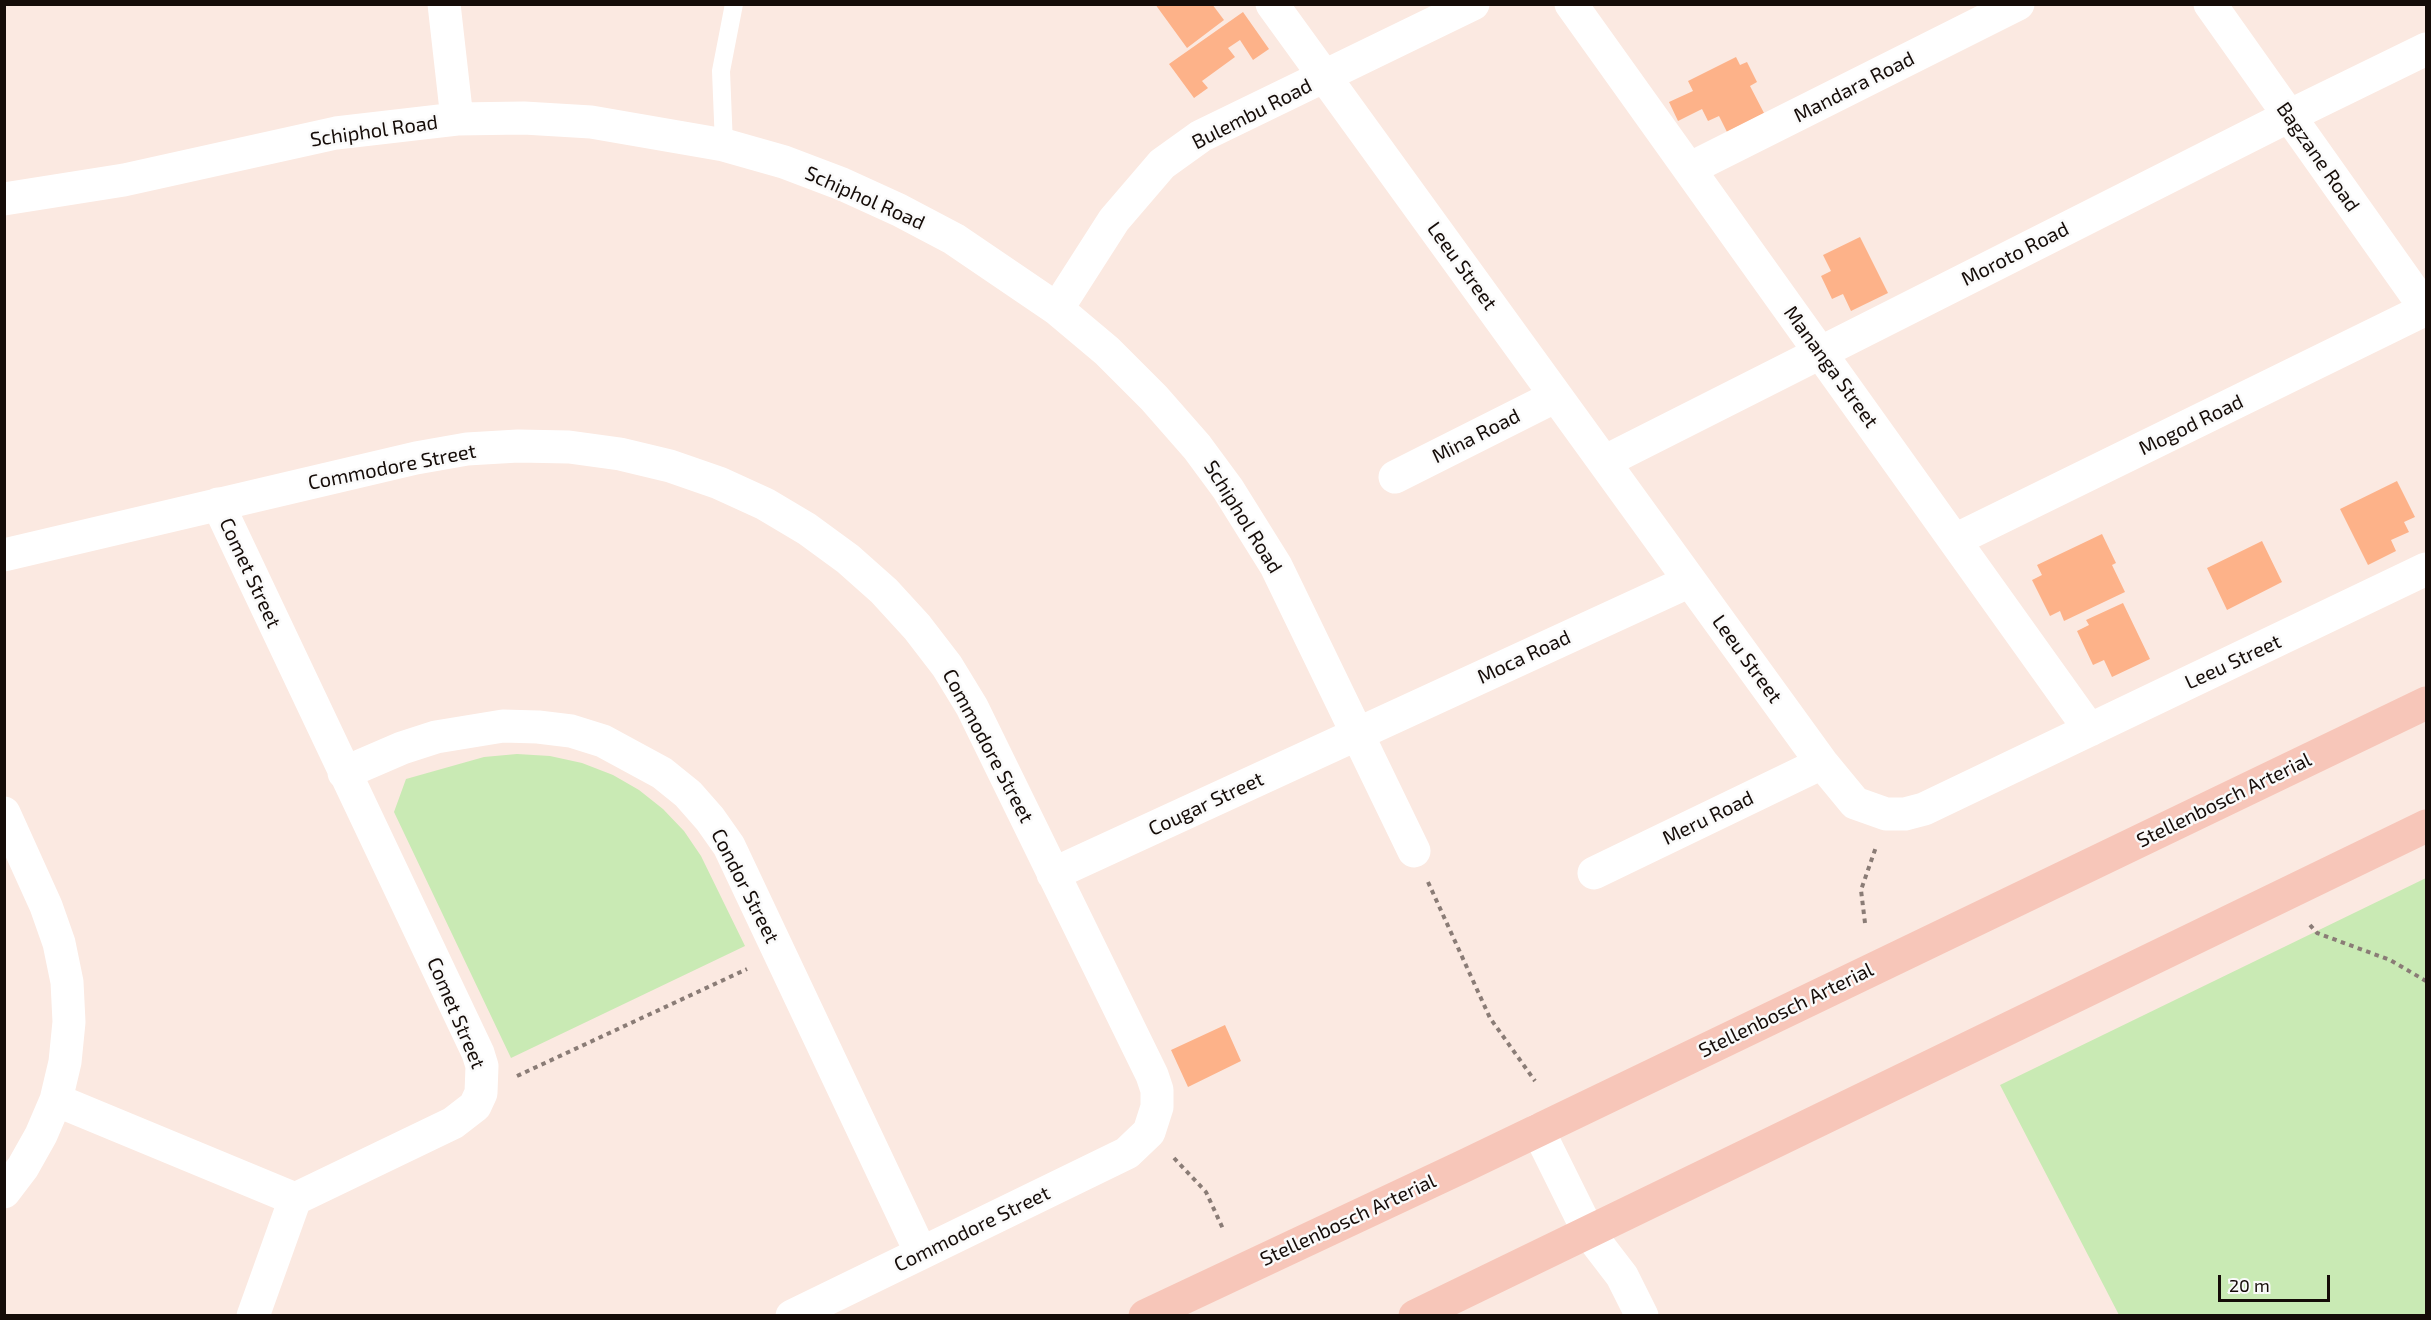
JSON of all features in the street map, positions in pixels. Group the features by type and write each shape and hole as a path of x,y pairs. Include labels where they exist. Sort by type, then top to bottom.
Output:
{"main road":[{"name":"Stellenbosch Arterial","path":"1145,1316 2427,703"},
{"path":"1415,1316 2427,826"}],"street":[{"path":"444,4 456,119"},
{"name":"Leeu Street","path":"1272,4 1821,763 1856,803 1886,814 1905,814 1924,809 2427,569"},
{"name":"Bulembu Road","path":"1057,309 1114,220 1162,164 1201,136 1473,4"},
{"name":"Mananga Street","path":"1571,4 2090,730"},
{"name":"Mandara Road","path":"1689,169 2018,4"},
{"name":"Bagzane Road","path":"2210,4 2427,309"},
{"name":"Moroto Road","path":"1604,462 2289,116 2427,49"},
{"name":"Schiphol Road","path":"4,199 124,180 336,134 456,119 524,118 591,122 724,145 832,180 899,210 963,245 1057,309 1107,351 1154,398 1197,447 1228,489 1276,566 1414,851"},
{"name":"Mogod Road","path":"1955,540 2427,309"},
{"name":"Mina Road","path":"1395,477 1556,396"},
{"name":"Commodore Street","path":"4,555 416,458 466,449 518,446 569,447 620,454 670,466 718,483 765,504 807,529 848,559 884,591 917,627 947,666 972,707 1152,1075 1157,1090 1157,1107 1153,1122 1142,1141 1127,1153 792,1316"},
{"name":"Comet Street","path":"218,504 478,1053 483,1080 481,1093 475,1106 453,1123 295,1199"},
{"name":"Moca Road","path":"1358,733 1690,581"},
{"name":"Condor Street","path":"344,773 402,748 436,737 503,726 538,727 571,731 603,741 662,773 688,794 729,846 921,1253"},
{"name":"Cougar Street","path":"1053,874 1358,733"},
{"name":"Meru Road","path":"1594,873 1821,763"},
{"path":"4,813 46,906 59,943 67,982 69,1022 65,1062 56,1100 37,1143 4,1192"},
{"path":"56,1100 295,1199 253,1316"},
{"path":"1538,1130 1588,1233 1622,1276 1642,1316"}],"lane":[{"path":"724,145 721,71 734,4"}],"path":[{"path":"1865,923 1862,890 1886,814"},
{"path":"1414,851 1490,1018 1534,1081"},
{"path":"2310,925 2317,933 2390,960 2427,981"},
{"path":"481,1093 780,953"},
{"path":"1142,1141 1172,1156 1206,1192 1224,1231"}],"green space":[{"path":"517,754 550,756 582,763 613,775 639,790 663,809 684,831 701,856 745,946 511,1058 394,812 406,779 484,757"},
{"path":"2426,878 2426,1315 2119,1315 2000,1085"}],"building":[{"path":"1155,4 1212,4 1224,20 1187,48"},
{"path":"1243,12 1269,49 1253,60 1240,40 1228,48 1235,57 1202,81 1208,88 1194,98 1169,64"},
{"path":"1736,57 1740,65 1747,62 1757,82 1750,86 1764,113 1727,132 1719,116 1708,121 1702,109 1678,121 1669,102 1693,91 1688,81"},
{"path":"1860,237 1888,293 1851,311 1843,294 1832,299 1821,276 1831,271 1823,255"},
{"path":"2397,481 2415,517 2404,522 2409,532 2391,540 2396,551 2368,565 2340,509"},
{"path":"2102,534 2116,563 2112,565 2125,592 2064,621 2060,611 2050,616 2032,580 2042,575 2037,565"},
{"path":"2262,541 2282,582 2227,610 2207,568"},
{"path":"2123,603 2150,659 2112,677 2104,660 2093,665 2077,631 2089,625 2086,620"},
{"path":"1225,1025 1241,1061 1188,1087 1171,1050"}]}
